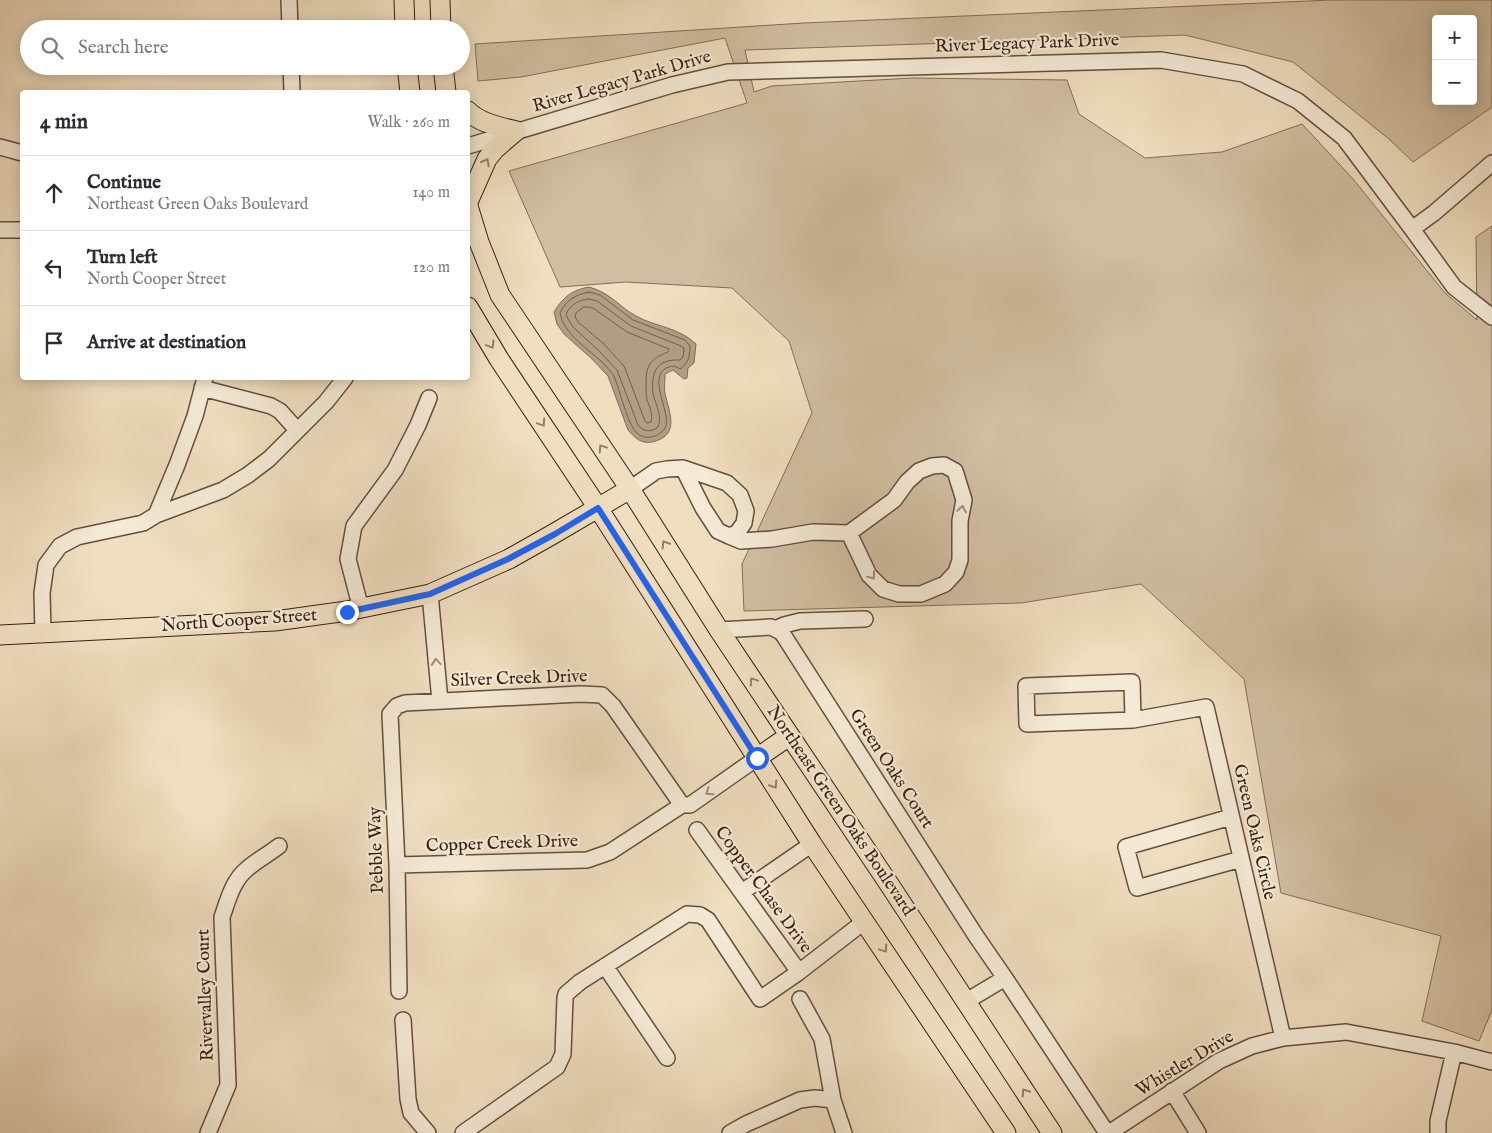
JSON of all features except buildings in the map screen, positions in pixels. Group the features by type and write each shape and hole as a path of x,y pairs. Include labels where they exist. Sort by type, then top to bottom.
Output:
{"main road":[{"path":"404,0 405,20"},
{"path":"440,0 441,20"},
{"path":"408,75 410,90"},
{"path":"470,114 490,124 516,131"},
{"path":"470,197 487,159 495,148 516,131"},
{"name":"Northeast Green Oaks Boulevard","path":"470,213 479,242 500,295 630,489 719,630 891,887 1052,1133"},
{"path":"470,310 499,359 598,508 812,844 1006,1133"},
{"name":"North Cooper Street","path":"0,635 275,621 361,609 430,594 508,559 555,534 630,489"},
{"path":"757,758 789,736"}],"street":[{"path":"289,0 290,20"},
{"name":"River Legacy Park Drive","path":"470,145 672,85 728,72 1161,60 1243,74 1298,101 1344,138 1454,287 1492,317"},
{"path":"291,75 292,90"},
{"path":"0,147 20,152"},
{"path":"1412,229 1492,163"},
{"path":"0,230 20,230"},
{"path":"43,633 42,593 46,565 60,546 78,537 143,523 156,515 222,490 248,475 269,459 326,402 343,380"},
{"path":"156,515 195,416 204,383 271,406 280,411 297,430"},
{"path":"361,609 348,558 354,526 395,470 418,425 429,398"},
{"path":"683,468 703,508 718,531 742,541 772,539 812,532 849,533 894,500 907,482 919,471 932,466 944,465 955,471 964,500 960,521 960,560 956,572 945,584 921,594 900,594 882,589 869,575 849,533"},
{"path":"630,489 656,471 683,468 727,483 740,495 746,511 744,523 737,533 729,536"},
{"path":"430,594 440,701"},
{"path":"719,630 772,627 775,629 784,624 800,621 865,620"},
{"name":"Green Oaks Court","path":"775,629 784,636 976,936 1108,1133"},
{"path":"1132,682 1133,720 1027,724 1026,686 1132,682"},
{"name":"Silver Creek Drive","path":"394,709 404,703 580,694 602,695 613,706 682,805"},
{"name":"Green Oaks Circle","path":"1133,720 1206,707 1283,1038"},
{"name":"Pebble Way","path":"394,709 390,714 397,865 399,991"},
{"name":"Copper Creek Drive","path":"397,865 587,860 610,852 682,805 690,806 757,758"},
{"path":"1231,817 1126,847 1137,888 1241,859"},
{"name":"Copper Chase Drive","path":"697,830 799,972"},
{"path":"742,892 812,844"},
{"name":"Rivervalley Court","path":"208,1133 228,1085 222,917 231,892 246,869 279,846"},
{"path":"463,1133 557,1067 562,1054 566,994 580,982 687,914 700,915 708,920 760,999 799,972 864,921"},
{"path":"605,966 667,1058"},
{"path":"965,1002 1005,978"},
{"path":"800,999 822,1039 833,1100 844,1133"},
{"path":"404,1020 408,1099 411,1113 428,1133"},
{"name":"Whistler Drive","path":"1108,1133 1219,1061 1252,1046 1283,1038 1346,1032 1454,1052 1492,1062"},
{"path":"1438,1133 1438,1121 1454,1052"},
{"path":"1172,1091 1198,1133"},
{"path":"730,1133 800,1100 815,1098 833,1100"}],"shaded area":[{"path":"1331,0 1492,0 1492,107 1413,162 1389,139 1293,62 1185,35 745,50 754,92 772,86 912,78 1067,80 1079,114 1145,158 1222,152 1302,124 1353,179 1445,293 1477,320 1476,237 1492,226 1492,1010 1479,1041 1422,1021 1441,936 1281,893 1244,679 1141,584 1021,603 744,611 742,564 812,413 789,341 732,288 626,282 560,287 509,171 747,103 725,38 521,77 478,81 475,44 804,23"}],"water":[{"path":"589,287 609,296 636,316 682,334 696,344 694,363 688,368 687,378 684,379 673,370 665,374 665,392 671,423 667,435 661,439 645,442 638,440 628,430 608,376 564,334 557,324 554,312 561,302 573,292"}],"route":[{"path":"347,612 430,594 508,559 598,508 757,758"}]}
